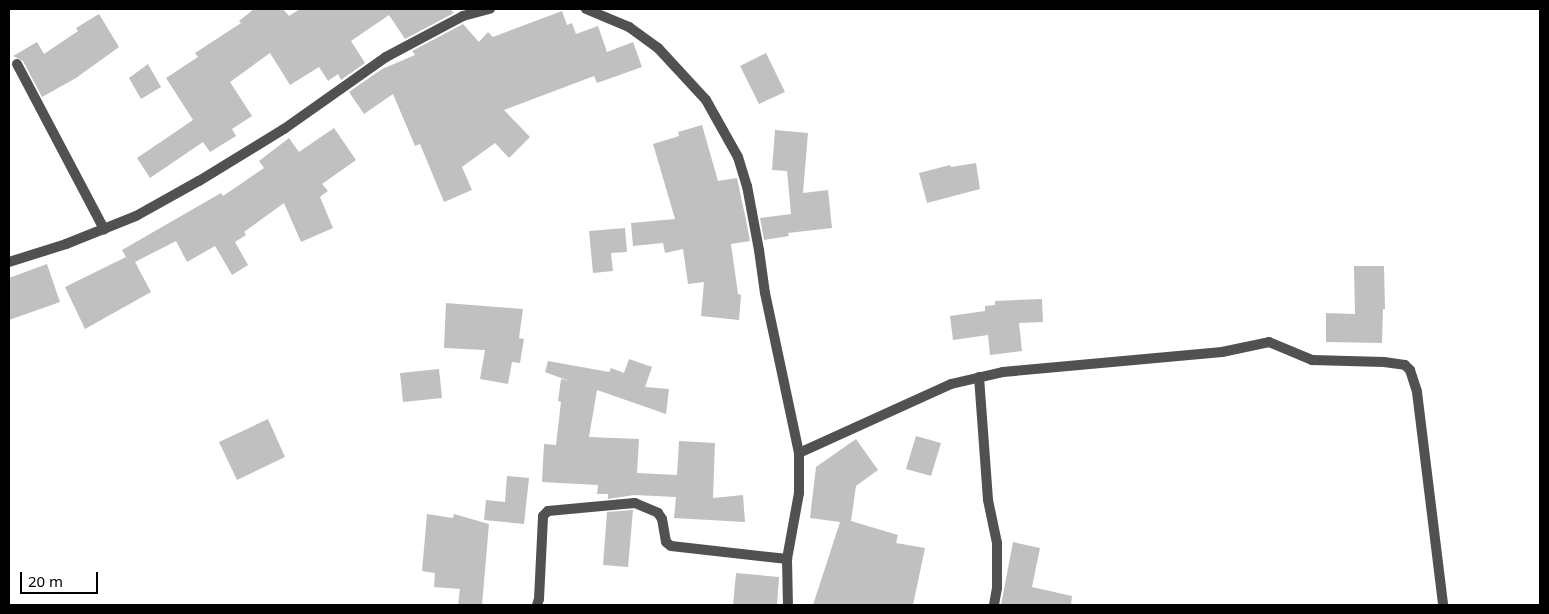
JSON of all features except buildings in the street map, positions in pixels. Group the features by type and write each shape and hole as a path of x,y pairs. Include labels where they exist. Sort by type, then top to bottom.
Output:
{"street":[{"path":"9,262 136,216 242,156 284,129 386,57 463,16 490,9"},
{"path":"586,9 629,26 658,48 706,100 738,157 747,186 760,250 765,293 799,453 799,493 786,559 788,605"},
{"path":"17,64 104,229"},
{"path":"799,453 951,384 1003,372 1222,352 1268,342 1312,360 1384,362 1405,365 1410,370 1417,392 1443,605"},
{"path":"979,378 988,500 997,542 994,605"},
{"path":"536,605 539,599 543,516 548,511 635,503 658,512 662,518 666,542 671,546 786,559"}]}
